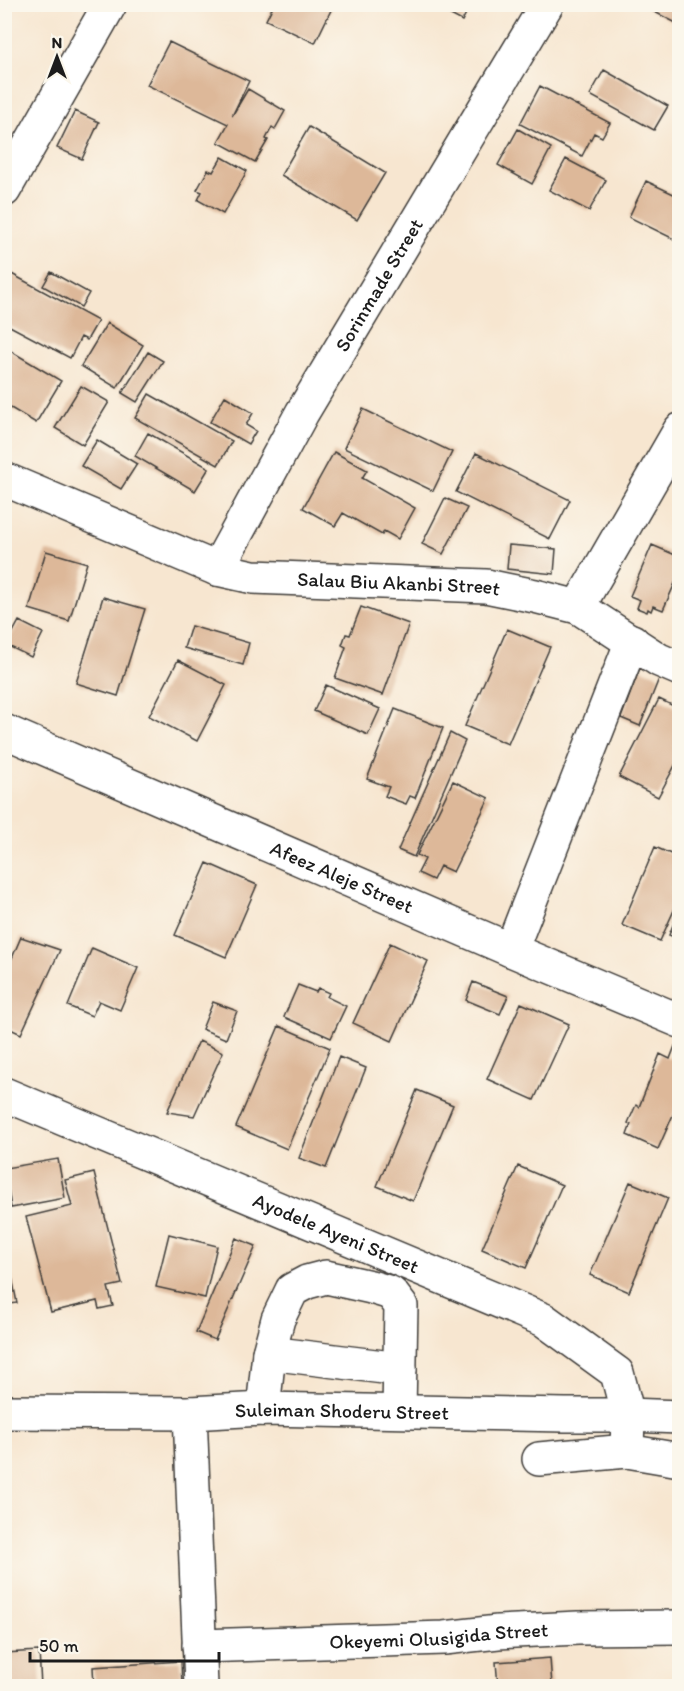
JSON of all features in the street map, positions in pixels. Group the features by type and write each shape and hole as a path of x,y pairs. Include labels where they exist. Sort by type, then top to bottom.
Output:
{"street":[{"path":"4,190 111,4"},
{"name":"Sorinmade Street","path":"217,569 302,413 547,4"},
{"path":"578,607 680,430"},
{"name":"Salau Biu Akanbi Street","path":"4,479 217,569 253,577 486,586 578,607 659,660 680,669"},
{"path":"511,950 632,641"},
{"name":"Afeez Aleje Street","path":"4,730 680,1021"},
{"name":"Ayodele Ayeni Street","path":"4,1094 544,1320 617,1373 628,1415 627,1450"},
{"path":"371,1287 384,1252"},
{"path":"264,1409 269,1353 278,1319 292,1290 307,1282 326,1277 391,1293 401,1306 399,1411"},
{"path":"269,1353 400,1369"},
{"name":"Suleiman Shoderu Street","path":"4,1412 190,1413 264,1409 565,1416 628,1415 680,1418"},
{"path":"190,1413 201,1686"},
{"path":"539,1459 627,1450 680,1460"},
{"name":"Okeyemi Olusigida Street","path":"199,1646 444,1638 498,1632 578,1628 680,1627"}],"building":[{"path":"274,4 334,4 315,43 266,20"},
{"path":"430,4 471,4 462,21"},
{"path":"639,4 680,4 680,25"},
{"path":"169,42 249,81 232,116 248,89 285,111 275,129 272,127 266,139 268,140 255,162 218,142 228,124 147,85"},
{"path":"604,70 668,106 654,130 590,95"},
{"path":"540,86 610,123 602,137 594,133 582,156 520,124"},
{"path":"75,111 99,122 82,159 57,148"},
{"path":"309,127 385,173 357,220 281,175"},
{"path":"518,129 551,148 532,184 498,165"},
{"path":"222,157 247,171 223,214 198,200 202,192 197,190 208,170 213,172"},
{"path":"566,159 606,180 589,211 549,190"},
{"path":"646,181 680,197 680,242 629,217"},
{"path":"8,272 98,321 87,340 81,337 70,358 4,323 4,279"},
{"path":"51,272 89,293 81,307 43,286"},
{"path":"107,323 143,345 117,388 81,366"},
{"path":"4,347 61,381 36,423 4,404"},
{"path":"148,352 163,361 137,402 122,393"},
{"path":"81,386 109,402 83,445 55,428"},
{"path":"149,394 232,441 218,465 135,418"},
{"path":"225,396 253,413 246,425 256,431 248,444 210,422"},
{"path":"363,409 452,452 433,491 344,448"},
{"path":"148,433 209,468 195,491 135,456"},
{"path":"97,440 137,464 121,489 81,466"},
{"path":"334,452 367,470 362,478 415,508 398,539 384,531 382,535 343,513 335,526 303,508"},
{"path":"476,453 570,500 550,539 456,492"},
{"path":"445,498 467,508 443,554 422,544"},
{"path":"509,545 556,549 554,574 507,569"},
{"path":"652,545 680,557 680,572 663,610 653,606 651,611 648,609 647,612 637,608 640,600 630,596"},
{"path":"46,551 87,563 69,621 29,609"},
{"path":"103,597 145,609 118,696 76,683"},
{"path":"361,607 409,624 383,695 335,678 346,647 342,645 346,634 350,635"},
{"path":"19,621 43,633 31,657 6,645"},
{"path":"191,626 249,643 243,665 184,648"},
{"path":"507,629 550,647 508,744 465,726"},
{"path":"178,660 226,685 197,741 149,716"},
{"path":"640,668 660,676 640,726 621,718"},
{"path":"326,685 380,709 368,735 314,711"},
{"path":"659,699 680,709 680,756 658,797 619,777"},
{"path":"395,709 443,728 415,798 410,796 406,804 385,796 389,787 367,779"},
{"path":"450,733 465,741 414,857 398,850"},
{"path":"453,781 489,798 453,872 440,866 433,880 418,873 425,859 417,855"},
{"path":"655,847 680,858 680,897 660,941 622,925"},
{"path":"207,863 257,885 226,957 175,935"},
{"path":"680,910 680,939 669,935"},
{"path":"21,937 60,950 21,1034 4,1026 4,977"},
{"path":"390,943 428,961 392,1041 353,1023"},
{"path":"92,948 138,968 120,1010 99,1001 92,1016 68,1006"},
{"path":"473,982 508,996 500,1014 466,1000"},
{"path":"298,985 316,992 318,988 329,993 327,997 346,1006 331,1038 284,1017"},
{"path":"213,1002 237,1011 226,1039 202,1029"},
{"path":"521,1003 569,1024 534,1100 487,1079"},
{"path":"279,1026 330,1048 287,1149 236,1127"},
{"path":"199,1041 223,1052 194,1116 167,1112"},
{"path":"675,1046 680,1048 680,1099 658,1149 627,1135 631,1124 628,1123 636,1105 639,1107 660,1054 670,1059"},
{"path":"339,1057 366,1068 326,1168 299,1158"},
{"path":"417,1090 453,1105 413,1201 377,1186"},
{"path":"58,1159 65,1198 11,1208 5,1168"},
{"path":"518,1166 562,1185 526,1268 482,1249"},
{"path":"94,1173 122,1284 108,1287 113,1306 99,1309 97,1301 51,1312 26,1217 72,1206 65,1180"},
{"path":"630,1182 668,1198 629,1292 590,1275"},
{"path":"169,1234 217,1246 205,1298 156,1287"},
{"path":"4,1236 17,1303 4,1305"},
{"path":"236,1238 256,1246 215,1340 196,1332"},
{"path":"39,1651 41,1686 4,1686 4,1653"},
{"path":"550,1658 552,1686 498,1686 496,1662"},
{"path":"181,1661 182,1686 94,1686 93,1667"}]}
